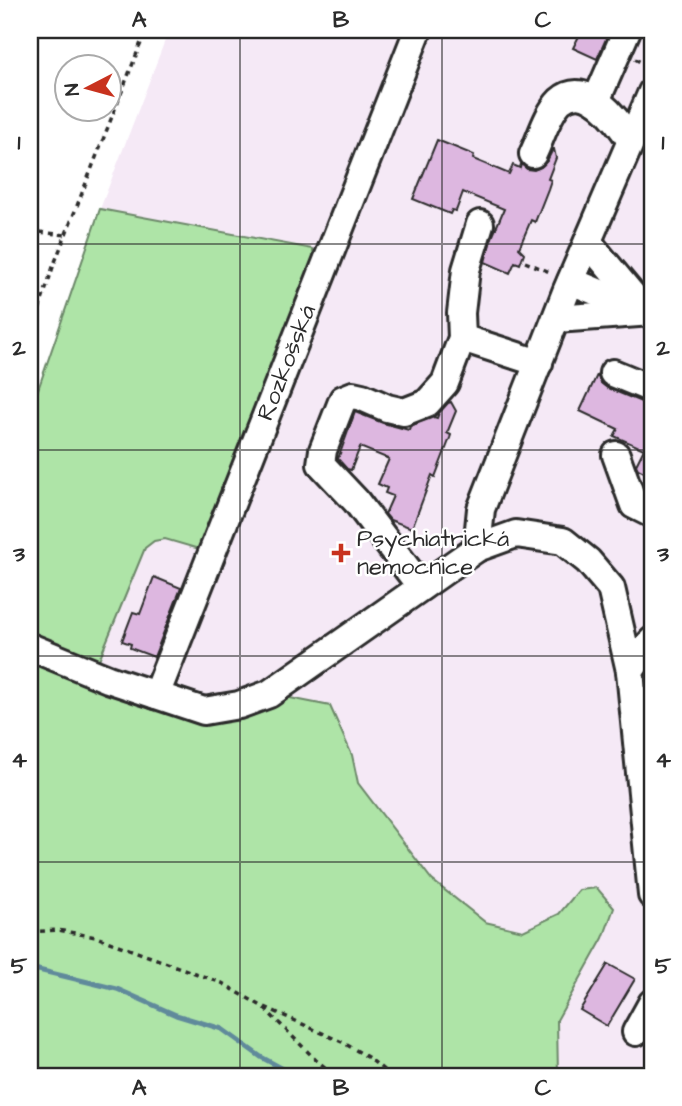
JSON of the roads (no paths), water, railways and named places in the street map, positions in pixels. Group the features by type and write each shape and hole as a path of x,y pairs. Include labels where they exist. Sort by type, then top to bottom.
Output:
{"street":[{"name":"Rozkošská","path":"156,695 418,30"},
{"path":"596,101 627,30"},
{"path":"477,548 481,509 571,281 652,92"},
{"path":"533,154 549,118 560,102 569,96 583,95 604,106 631,141"},
{"path":"421,587 356,501 321,464 323,450 343,400 353,395 404,412 427,403 445,383 462,338 461,313 466,270 480,225"},
{"path":"588,242 650,313"},
{"path":"571,281 650,313"},
{"path":"556,319 650,313"},
{"path":"462,338 538,363"},
{"path":"612,373 652,389"},
{"path":"616,456 634,505 652,514"},
{"path":"30,647 108,679 204,711 239,705 269,694 477,548 516,534 563,541 588,561 611,588 631,671 650,842 652,895"},
{"path":"631,671 652,641"},
{"path":"636,1032 652,1003"}],"waterway":[{"path":"30,968 117,989 176,1015 222,1029 261,1057 296,1076"}],"place":[{"name":"Psychiatrická nemocnice","path":"341,553"}]}
